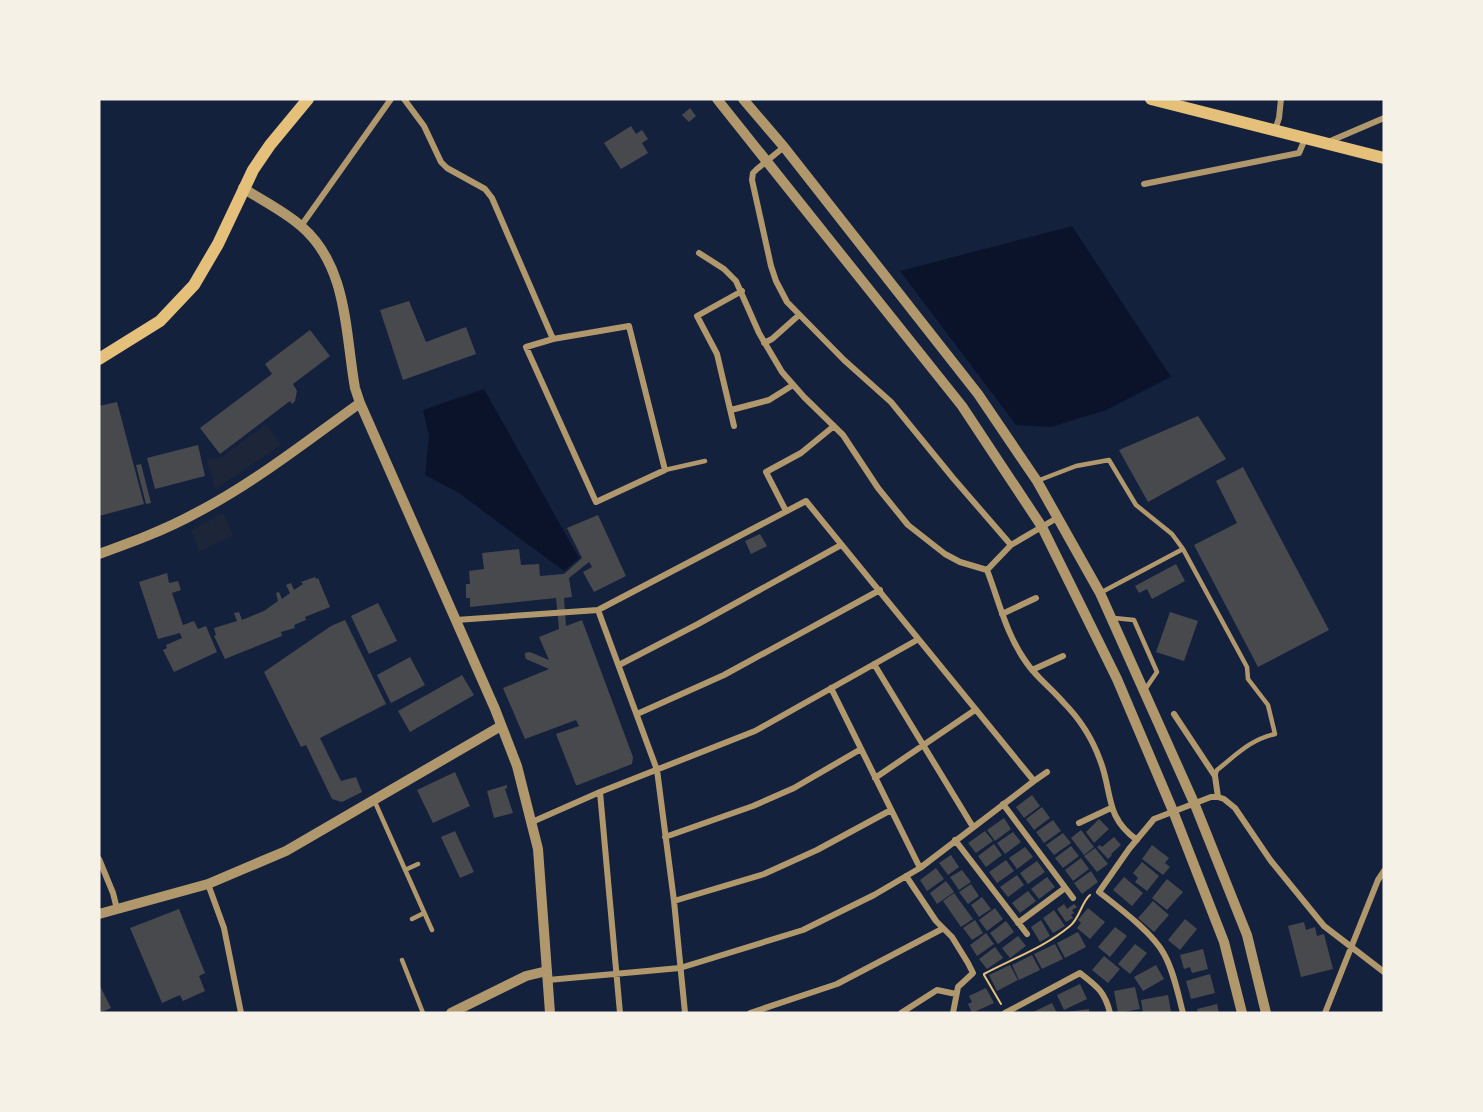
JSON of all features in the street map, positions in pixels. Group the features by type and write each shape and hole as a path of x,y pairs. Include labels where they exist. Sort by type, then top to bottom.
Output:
{"main road":[{"path":"99,359 160,321 194,285 218,244 243,188 270,145 309,99"},
{"path":"1151,99 1384,158"}],"street":[{"path":"301,226 391,99"},
{"path":"404,99 424,126 441,162 447,168 484,189 492,198 553,339"},
{"path":"717,99 962,406 1042,527 1117,680 1173,811 1224,942 1242,1013"},
{"path":"743,99 784,147 978,394 1037,481 1100,593 1195,805 1247,935 1266,1013"},
{"path":"1275,130 1281,99"},
{"path":"1324,144 1384,118"},
{"path":"1144,184 1299,153 1305,139"},
{"path":"784,147 753,173 752,180 776,281 787,302 891,402 1011,545"},
{"path":"243,188 301,226 316,241 330,261 338,281 352,371 360,403 456,620 517,766 538,849 550,1013"},
{"path":"699,254 724,269 736,281 764,343 782,372 855,451 878,488 908,525 929,544 945,554 960,562 987,570"},
{"path":"734,426 717,354 697,316 742,291"},
{"path":"764,343 772,339 799,315"},
{"path":"629,327 665,470 596,502 526,347 553,339 629,327"},
{"path":"731,410 769,400 793,385"},
{"path":"99,554 154,534 197,513 234,491 360,403"},
{"path":"786,511 766,472 801,453 834,426"},
{"path":"456,620 598,610 806,501 1034,782"},
{"path":"987,570 1011,545 1057,518"},
{"path":"619,665 841,545"},
{"path":"987,570 1014,644 1032,670 1074,715 1092,742 1100,760 1111,808 1120,825 1137,840"},
{"path":"637,714 724,675 880,590"},
{"path":"1002,614 1036,598"},
{"path":"598,610 657,770 674,901 685,1013"},
{"path":"532,822 755,730 917,640"},
{"path":"1032,670 1063,656"},
{"path":"874,664 973,826"},
{"path":"831,688 920,868"},
{"path":"875,778 975,710"},
{"path":"1174,714 1215,776 1218,797"},
{"path":"99,914 208,884 286,851 501,726"},
{"path":"665,837 753,806 794,788 861,749"},
{"path":"455,1012 526,976 617,975 680,968 803,930 865,900 920,868 1047,772"},
{"path":"600,792 620,1013"},
{"path":"1183,1013 1170,968 1159,945 1099,892 1154,819 1211,797 1224,799 1235,808 1271,861 1324,926 1384,972"},
{"path":"1003,804 1073,898"},
{"path":"1079,823 1111,808"},
{"path":"674,901 764,874 817,850 891,810"},
{"path":"956,840 1027,934"},
{"path":"99,860 118,910"},
{"path":"1325,1013 1378,880 1384,871"},
{"path":"906,876 942,929 952,938 973,973 958,987 952,1013"},
{"path":"208,884 224,928 241,1013"},
{"path":"1018,923 1065,888"},
{"path":"750,1013 837,984 942,929"},
{"path":"1005,1012 1080,973 1096,985 1107,998 1110,1013"},
{"path":"901,1013 937,990 956,994"}],"lane":[{"path":"1037,481 1076,466 1109,460 1136,505 1172,534 1183,549 1247,667 1248,679 1268,705 1275,734 1260,737 1246,746 1217,770 1215,776"},
{"path":"665,470 705,461"},
{"path":"1100,593 1183,549"},
{"path":"1111,618 1134,621 1157,672 1144,691"},
{"path":"374,800 432,930"},
{"path":"405,870 418,864"},
{"path":"412,919 424,913"},
{"path":"402,960 423,1013"}],"path":[{"path":"1005,1012 984,974 1042,945 1071,925 1088,897 1099,892"}],"shaded area":[{"path":"1072,226 1171,377 1106,410 1051,427 1016,425 900,271"},
{"path":"484,389 579,558 564,571 459,493 425,475 429,436 423,410"},
{"path":"266,424 281,445 215,489 207,460 222,457"},
{"path":"224,513 233,536 199,551 191,530"}],"building":[{"path":"690,108 696,116 689,122 682,115"},
{"path":"631,126 636,134 642,130 648,139 642,143 648,153 621,169 604,143"},
{"path":"409,301 426,342 466,327 476,354 403,380 380,310"},
{"path":"310,330 330,356 293,384 297,391 292,404 290,401 220,454 200,428 272,374 265,364"},
{"path":"117,402 144,504 99,516 99,406"},
{"path":"1198,416 1226,459 1148,502 1119,450"},
{"path":"198,445 205,476 155,489 147,458"},
{"path":"141,464 151,503 146,504 136,465"},
{"path":"1243,467 1329,630 1258,667 1194,545 1237,523 1216,481"},
{"path":"598,515 626,576 594,592 583,572 592,567 589,562 569,578 572,597 564,598 566,626 582,620 633,757 632,764 576,785 556,734 579,726 576,720 525,739 503,688 549,669 526,659 525,653 530,652 549,660 539,637 559,629 556,598 470,607 470,598 466,598 466,584 470,584 469,571 484,569 482,553 519,549 521,565 539,564 540,576 564,574 582,558 567,528"},
{"path":"760,534 767,546 751,554 745,541"},
{"path":"1176,564 1185,581 1152,599 1147,589 1139,593 1135,586"},
{"path":"167,573 169,583 178,581 181,590 172,593 183,625 194,621 198,629 206,626 217,652 174,672 163,650 167,648 166,645 182,638 180,633 158,639 139,582"},
{"path":"318,578 330,607 305,617 306,620 294,625 295,628 281,632 282,636 225,659 214,636 216,635 214,628 237,621 234,613 239,612 242,620 264,611 278,601 276,593 279,592 282,599 290,593 286,585 291,583 294,590 303,584 301,582"},
{"path":"378,603 397,641 369,654 351,616"},
{"path":"1170,612 1198,621 1184,661 1156,652"},
{"path":"345,620 386,704 320,738 341,781 356,777 362,792 342,802 332,799 306,745 301,747 264,672 331,626"},
{"path":"410,657 425,685 391,703 377,675"},
{"path":"462,675 474,695 410,732 398,711"},
{"path":"455,772 470,806 433,823 417,790"},
{"path":"507,785 505,789 513,813 494,818 487,791"},
{"path":"1032,795 1040,806 1024,818 1016,807"},
{"path":"1042,807 1050,818 1034,830 1026,819"},
{"path":"1004,818 1011,829 995,841 987,830"},
{"path":"1099,819 1109,829 1094,843 1086,832"},
{"path":"1053,820 1061,831 1044,843 1036,832"},
{"path":"1081,830 1094,847 1084,855 1071,838"},
{"path":"455,831 474,872 460,878 441,837"},
{"path":"985,831 993,841 976,853 968,843"},
{"path":"1013,832 1021,842 1005,854 997,843"},
{"path":"1063,833 1071,843 1054,855 1046,845"},
{"path":"1114,837 1121,845 1108,859 1097,847 1100,845 1102,847"},
{"path":"994,844 1002,855 986,867 978,856"},
{"path":"1152,845 1169,858 1165,863 1170,867 1163,875 1142,859"},
{"path":"1071,846 1079,856 1063,868 1055,858"},
{"path":"1025,847 1033,857 1017,869 1009,858"},
{"path":"1095,848 1108,864 1097,872 1084,856"},
{"path":"951,855 959,867 948,875 939,863"},
{"path":"1081,858 1089,869 1073,881 1065,870"},
{"path":"1006,860 1014,871 997,883 989,872"},
{"path":"1037,861 1045,872 1028,884 1020,873"},
{"path":"1142,862 1159,876 1147,891 1135,882 1138,878 1133,873"},
{"path":"936,868 944,879 927,891 920,880"},
{"path":"962,870 971,882 959,890 950,877"},
{"path":"1091,871 1098,882 1082,894 1074,883"},
{"path":"1017,875 1024,885 1008,897 1000,887"},
{"path":"1047,877 1055,887 1039,899 1031,889"},
{"path":"1124,877 1143,893 1132,906 1113,890"},
{"path":"1167,879 1183,892 1167,910 1152,898"},
{"path":"946,881 954,892 937,904 930,893"},
{"path":"971,884 979,896 968,904 959,892"},
{"path":"1028,891 1036,901 1020,913 1012,903"},
{"path":"954,893 973,919 961,927 943,901"},
{"path":"982,897 991,909 979,917 971,905"},
{"path":"1153,901 1169,915 1154,932 1138,918"},
{"path":"1064,904 1067,909 1074,904 1077,907 1072,910 1073,918 1066,922 1057,909"},
{"path":"995,908 1003,919 987,931 979,920"},
{"path":"1088,908 1105,922 1090,939 1077,928 1081,923 1078,920"},
{"path":"179,909 205,973 199,976 205,991 183,1001 180,995 162,1003 130,928"},
{"path":"1054,910 1065,926 1053,933 1043,918"},
{"path":"1185,919 1197,929 1180,950 1168,940"},
{"path":"975,920 983,933 972,940 963,928"},
{"path":"1041,920 1050,936 1040,942 1031,927"},
{"path":"1006,921 1014,932 998,944 990,933"},
{"path":"1304,922 1306,930 1315,927 1317,936 1324,934 1333,969 1301,977 1288,926"},
{"path":"1115,927 1127,936 1110,957 1098,947"},
{"path":"1078,932 1086,947 1065,958 1057,943"},
{"path":"986,933 994,944 977,956 970,945"},
{"path":"1018,936 1026,946 1010,958 1002,948"},
{"path":"1055,944 1063,959 1042,969 1034,954"},
{"path":"1135,944 1147,953 1130,974 1118,964"},
{"path":"995,947 1003,958 987,969 979,959"},
{"path":"1203,949 1208,969 1192,973 1190,967 1184,969 1180,955"},
{"path":"1032,955 1040,970 1019,980 1012,965"},
{"path":"1104,956 1120,969 1108,983 1092,970"},
{"path":"1010,965 1018,980 997,991 989,975"},
{"path":"1156,965 1164,979 1143,991 1134,977"},
{"path":"1210,974 1215,993 1191,999 1186,981"},
{"path":"99,984 111,1008 99,1013"},
{"path":"1080,984 1087,999 1064,1010 1057,995"},
{"path":"1135,987 1140,1009 1118,1013 1114,991"},
{"path":"986,988 994,1003 972,1013 968,1004 972,1002 969,996"},
{"path":"1168,995 1171,1012 1143,1013 1141,1000"},
{"path":"1052,1003 1057,1013 1031,1013"},
{"path":"1217,1004 1219,1013 1198,1013 1197,1009"},
{"path":"1089,1009 1089,1013 1067,1013 1067,1012"}]}
